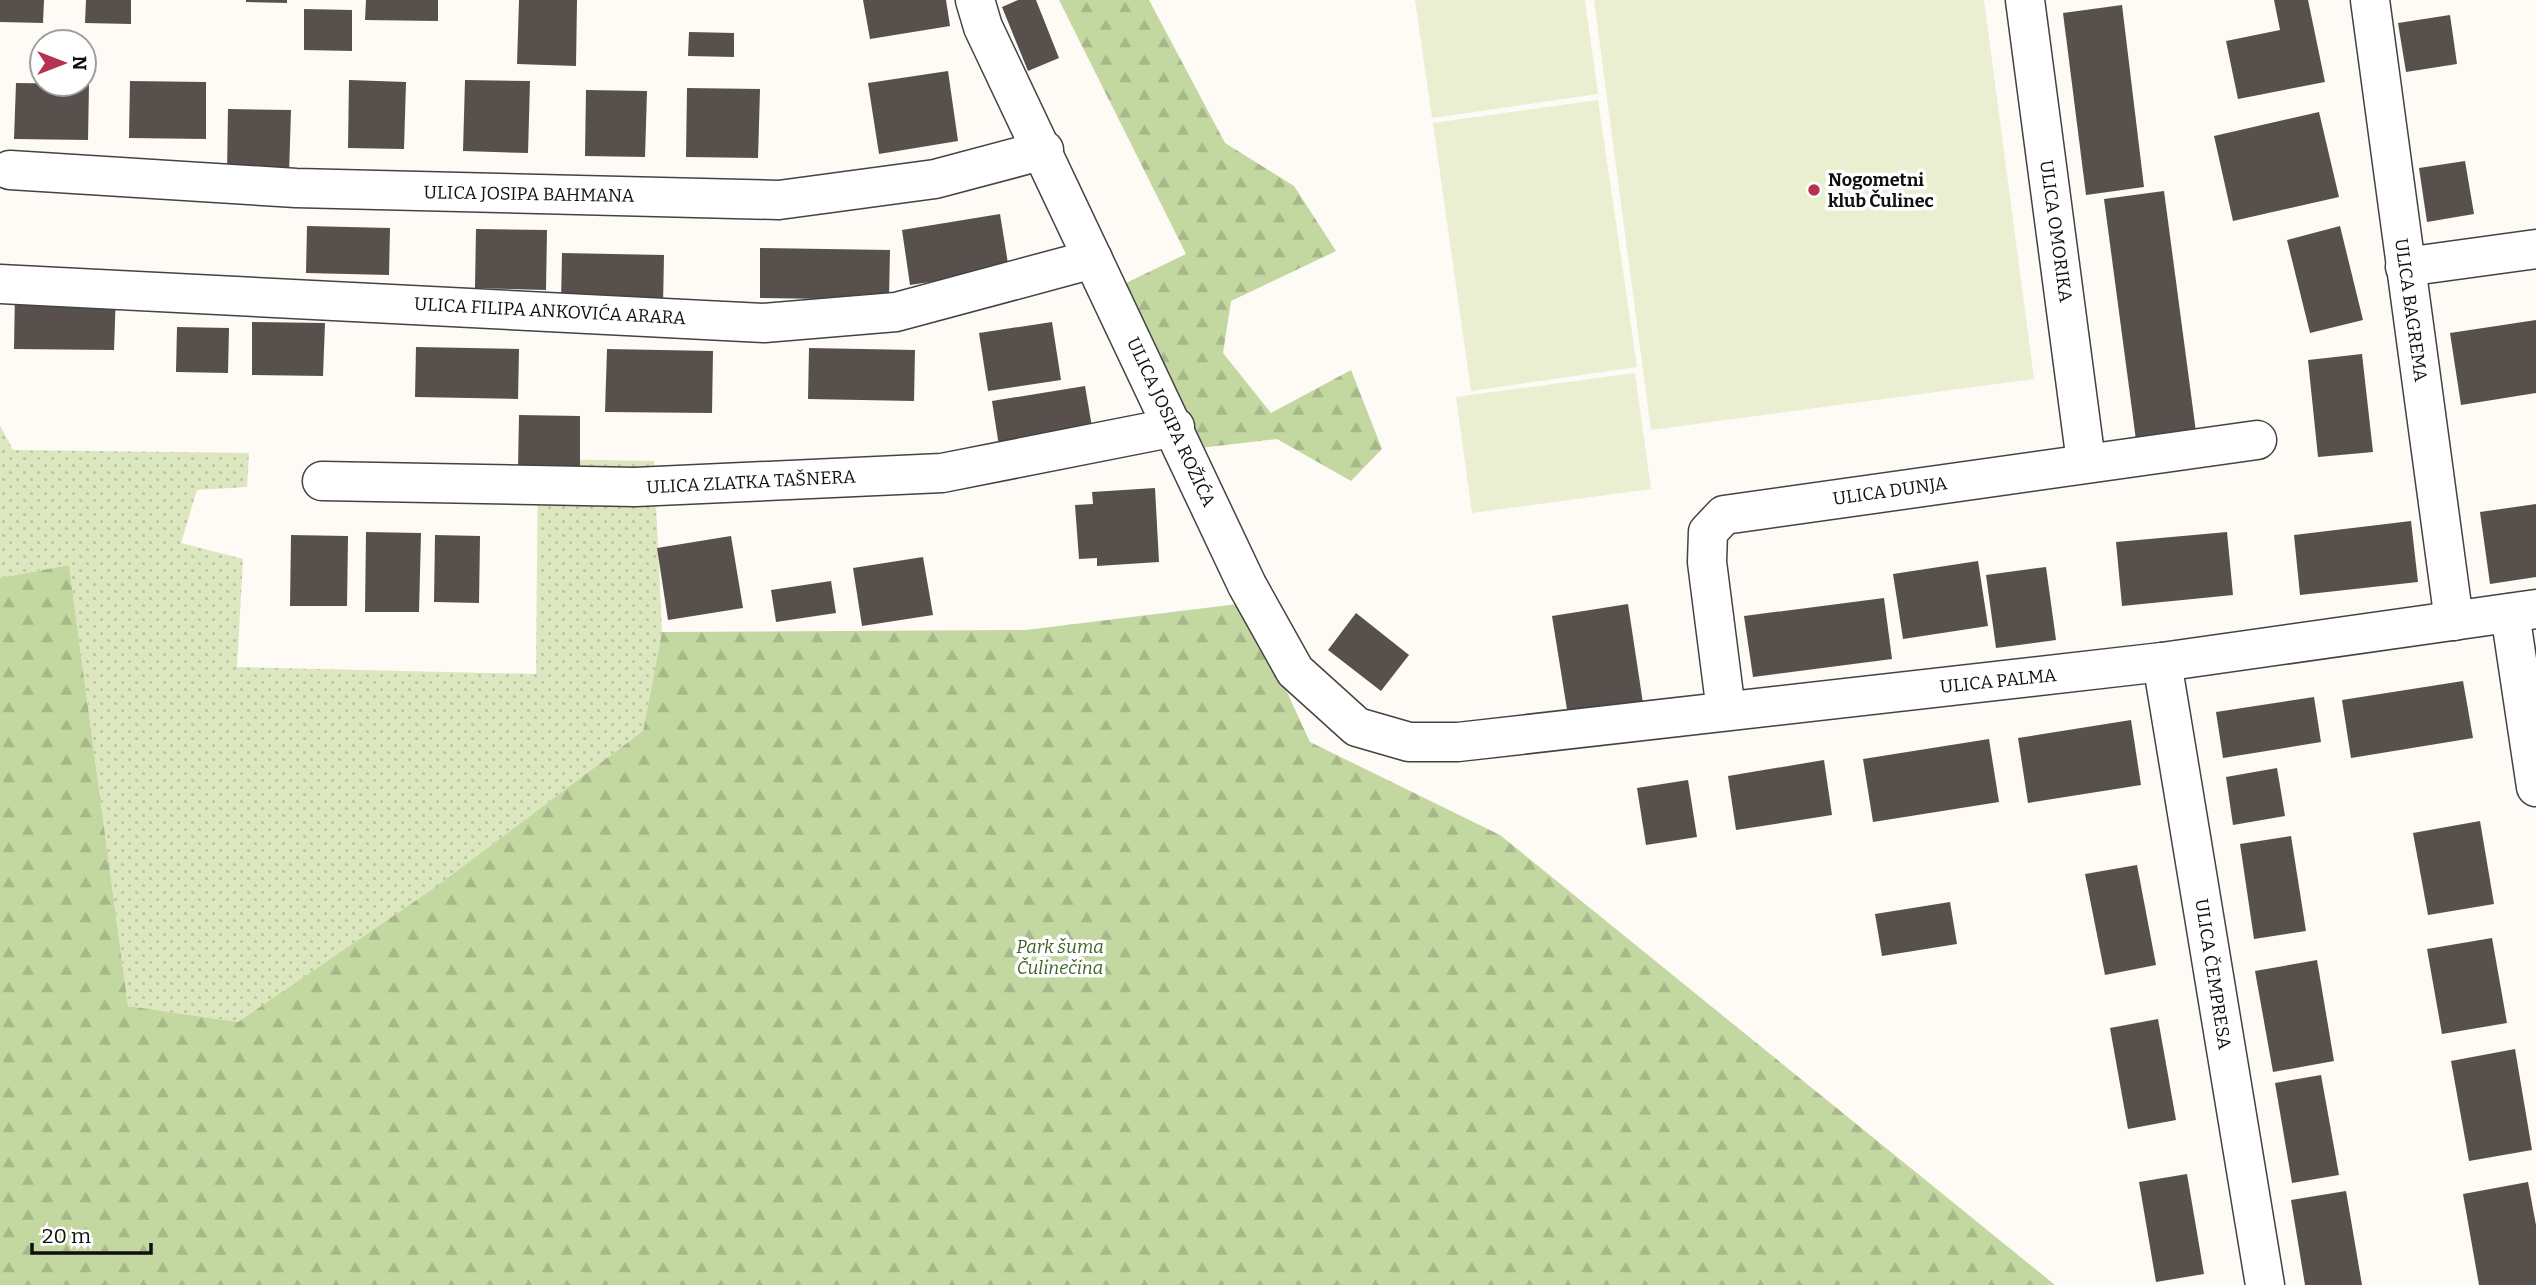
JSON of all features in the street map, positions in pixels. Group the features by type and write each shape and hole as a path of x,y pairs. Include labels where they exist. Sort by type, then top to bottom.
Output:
{"street":[{"name":"ULICA JOSIPA ROŽIĆA","path":"975,0 983,27 1044,150 1247,585 1295,671 1357,727 1409,743 1458,742"},
{"name":"ULICA OMORIKA","path":"2025,0 2086,462"},
{"name":"ULICA BAGREMA","path":"2370,0 2454,621"},
{"name":"ULICA JOSIPA BAHMANA","path":"10,170 296,188 779,200 935,179 1044,150"},
{"path":"2405,267 2536,249"},
{"name":"ULICA FILIPA ANKOVIĆA ARARA","path":"0,284 764,323 896,312 1093,259"},
{"name":"ULICA ZLATKA TAŠNERA","path":"322,481 635,487 942,473 1175,427"},
{"name":"ULICA DUNJA","path":"1726,711 1707,562 1708,532 1724,516 2086,462 2257,440"},
{"path":"2523,611 2536,787"},
{"name":"ULICA PALMA","path":"1458,742 2162,662 2523,611"},
{"name":"ULICA ČEMPRESA","path":"2162,662 2265,1285"}],"green space":[{"path":"1059,0 1149,0 1225,143 1294,186 1336,251 1231,301 1223,353 1271,413 1351,370 1382,449 1351,481 1277,439 1200,448 1124,284 1186,254"},
{"path":"1415,0 1585,0 1598,94 1432,118"},
{"name":"Nogometni klub Čulinec","path":"1594,0 1984,0 2034,379 1651,430"},
{"path":"1598,100 1637,367 1471,391 1433,123"},
{"path":"1635,373 1651,489 1472,513 1456,397"},
{"path":"0,425 13,450 249,453 247,487 197,490 181,543 243,559 237,667 536,674 538,459 654,461 662,632 643,731 434,888 238,1022 128,1006 69,565 0,578"},
{"name":"Park šuma Čulinečina","path":"69,565 128,1006 238,1022 434,888 643,731 662,632 1026,630 1246,603 1310,742 1500,835 2055,1285 0,1285 0,578"}],"building":[{"path":"0,0 44,0 43,23 0,22"},
{"path":"86,0 131,0 131,24 85,23"},
{"path":"287,0 287,3 246,2"},
{"path":"366,0 438,0 438,21 365,20"},
{"path":"519,0 577,0 576,66 517,64"},
{"path":"863,0 946,0 950,26 870,39"},
{"path":"1018,0 1036,0 1059,58 1028,71 1002,7"},
{"path":"2274,0 2308,0 2325,82 2238,99 2226,41 2280,30"},
{"path":"2122,5 2144,187 2086,195 2063,13"},
{"path":"304,9 352,10 352,51 304,50"},
{"path":"2450,15 2457,64 2406,72 2398,23"},
{"path":"689,32 734,33 734,57 688,56"},
{"path":"948,71 958,141 879,154 868,83"},
{"path":"349,80 406,82 404,149 348,148"},
{"path":"465,80 530,81 528,153 463,151"},
{"path":"130,81 206,82 206,139 129,138"},
{"path":"16,83 28,83 28,98 89,98 88,140 14,139"},
{"path":"687,88 760,89 758,158 686,157"},
{"path":"586,90 647,91 645,157 585,156"},
{"path":"228,109 291,110 289,174 227,173"},
{"path":"2319,112 2339,197 2233,221 2214,136"},
{"path":"2465,161 2474,214 2427,222 2419,168"},
{"path":"2164,191 2196,432 2136,440 2104,199"},
{"path":"1000,214 1009,270 910,285 902,230"},
{"path":"307,226 390,228 389,275 306,273"},
{"path":"2340,226 2363,320 2310,333 2287,240"},
{"path":"476,229 547,230 546,290 475,288"},
{"path":"760,248 890,250 889,300 760,298"},
{"path":"562,253 664,255 663,306 561,304"},
{"path":"15,290 116,292 114,350 14,349"},
{"path":"2536,320 2536,393 2461,405 2450,333"},
{"path":"252,322 325,323 323,376 252,375"},
{"path":"1052,322 1061,380 988,391 979,333"},
{"path":"177,327 229,328 228,373 176,372"},
{"path":"416,347 519,349 518,399 415,397"},
{"path":"809,348 915,350 914,401 808,399"},
{"path":"607,349 713,351 712,413 605,412"},
{"path":"2362,354 2373,452 2318,457 2308,360"},
{"path":"1085,386 1094,439 1000,453 992,401"},
{"path":"519,415 580,416 580,470 518,469"},
{"path":"1155,488 1159,562 1097,566 1097,558 1079,559 1075,505 1093,504 1092,492"},
{"path":"2536,504 2536,577 2490,584 2480,512"},
{"path":"2411,521 2418,582 2300,595 2294,535"},
{"path":"366,532 421,533 419,612 365,612"},
{"path":"2227,532 2233,595 2122,606 2116,542"},
{"path":"291,535 348,536 347,606 290,606"},
{"path":"435,535 480,536 479,603 434,602"},
{"path":"731,536 743,608 668,620 657,548"},
{"path":"923,557 933,615 862,626 853,568"},
{"path":"1978,561 1988,626 1903,639 1893,574"},
{"path":"2046,567 2056,640 1996,648 1986,575"},
{"path":"831,581 836,613 776,622 771,590"},
{"path":"1884,598 1892,659 1753,677 1744,616"},
{"path":"1628,604 1644,710 1569,722 1552,616"},
{"path":"1356,613 1409,655 1381,691 1328,650"},
{"path":"2463,681 2473,738 2351,758 2342,700"},
{"path":"2314,697 2321,742 2223,758 2216,712"},
{"path":"2131,720 2141,785 2028,803 2018,738"},
{"path":"1989,739 1999,802 1873,822 1863,759"},
{"path":"1824,760 1832,815 1736,830 1728,776"},
{"path":"2277,768 2285,816 2233,825 2226,777"},
{"path":"1688,780 1697,837 1646,845 1637,788"},
{"path":"2480,821 2494,904 2428,915 2413,833"},
{"path":"2291,836 2306,931 2254,939 2240,844"},
{"path":"2137,865 2156,965 2105,975 2085,874"},
{"path":"1950,902 1957,944 1882,956 1875,914"},
{"path":"2492,938 2507,1023 2442,1034 2427,949"},
{"path":"2317,960 2334,1061 2273,1072 2255,971"},
{"path":"2158,1019 2176,1120 2128,1129 2110,1028"},
{"path":"2515,1049 2532,1150 2469,1161 2451,1061"},
{"path":"2321,1075 2339,1175 2292,1183 2275,1083"},
{"path":"2187,1174 2204,1274 2156,1282 2139,1182"},
{"path":"2528,1182 2536,1225 2536,1285 2479,1285 2463,1194"},
{"path":"2346,1191 2362,1285 2305,1285 2291,1200"}],"place":[{"name":"Nogometni klub Čulinec","path":"1814,190"}]}
